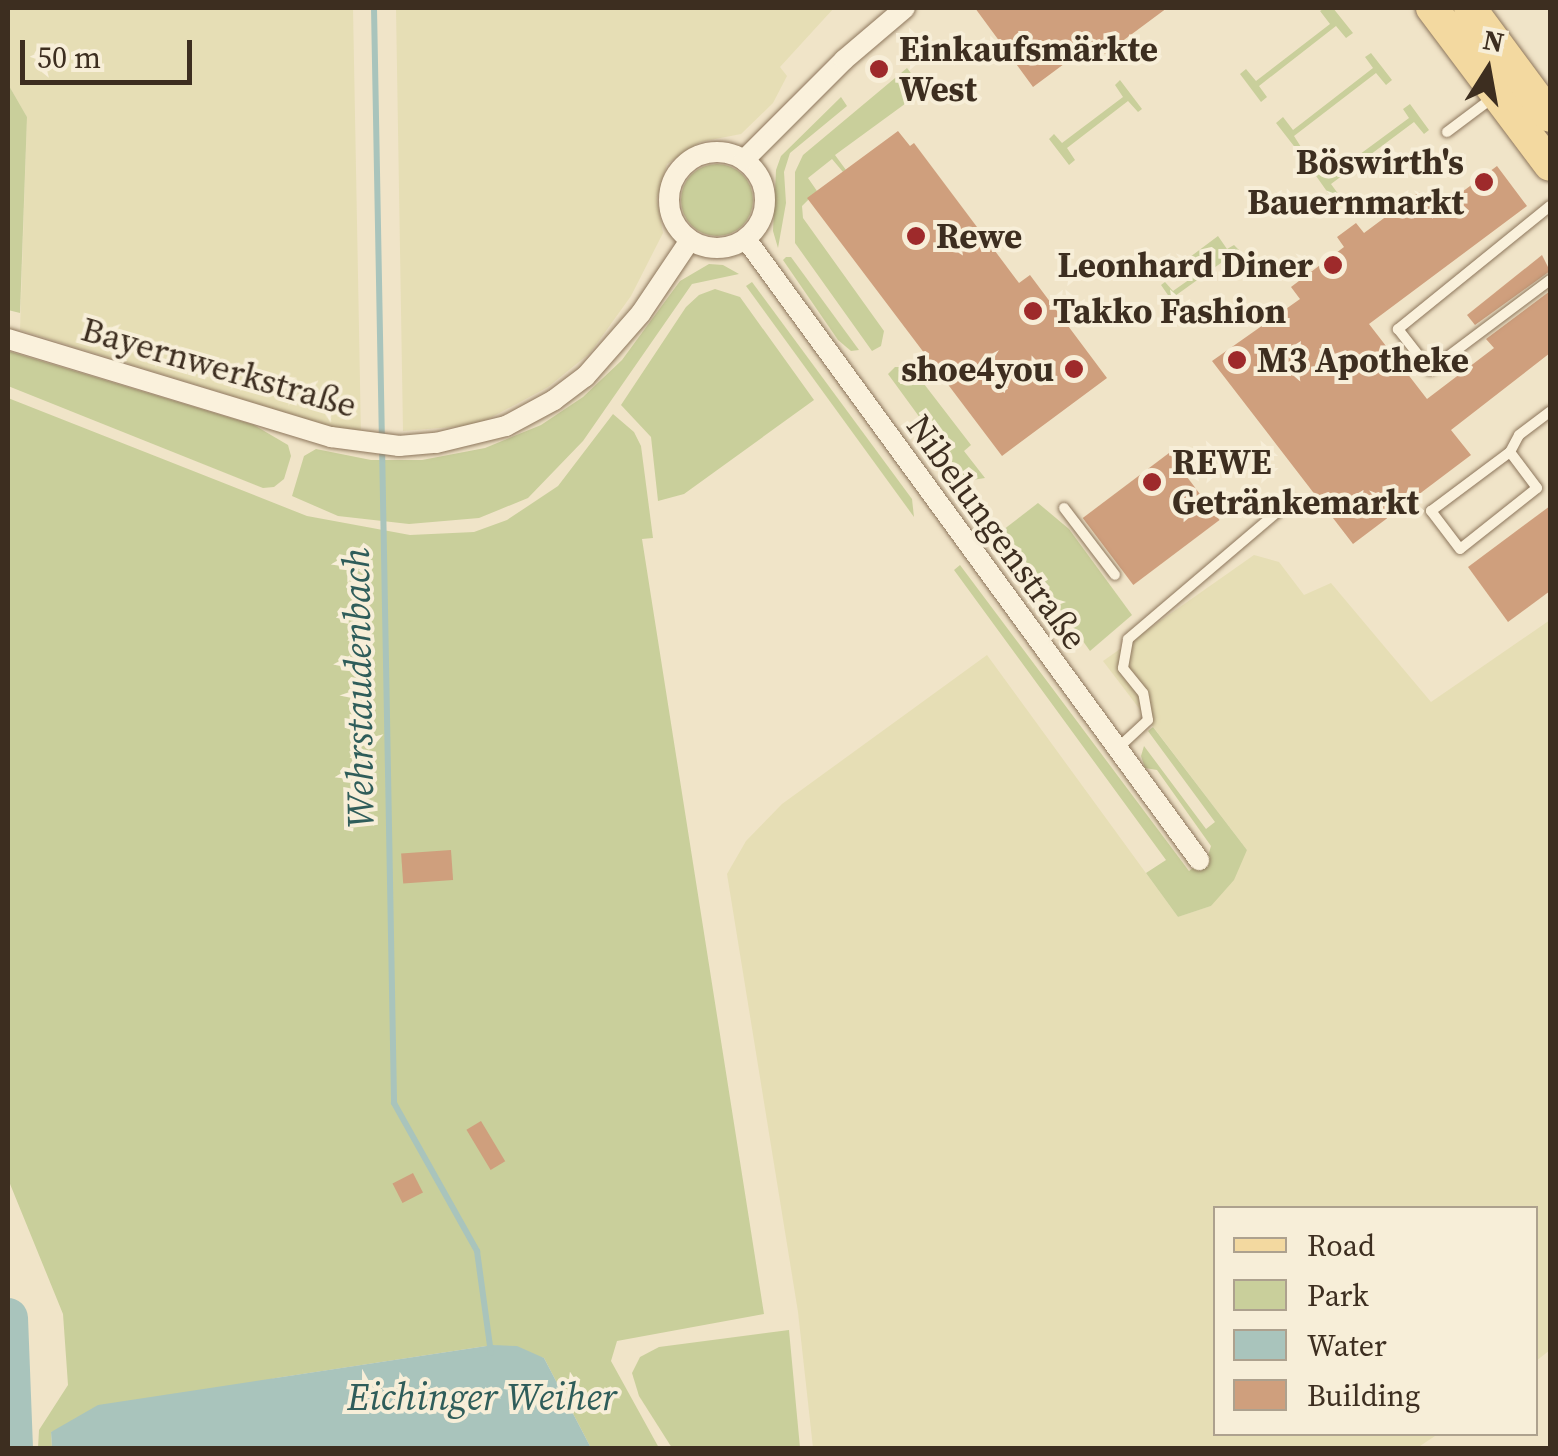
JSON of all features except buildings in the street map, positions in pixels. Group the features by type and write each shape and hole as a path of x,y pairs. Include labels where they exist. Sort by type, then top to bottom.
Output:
{"main road":[{"path":"1432,8 1510,85 1550,116"},
{"path":"1470,8 1550,165"}],"street":[{"path":"744,160 844,60 905,8"},
{"path":"714,152 744,160 756,172 766,203 762,219 746,239 724,248 690,240 672,220 668,205 675,175 685,163 714,152"},
{"name":"Nibelungenstraße","path":"746,239 1199,860"},
{"name":"Bayernwerkstraße","path":"8,339 356,442 399,446 471,438 506,426 554,400 606,355 641,313 690,240"}],"lane":[{"path":"1448,132 1510,85"},
{"path":"1550,206 1398,329 1430,370 1550,280"},
{"path":"1510,452 1537,488 1460,549 1431,511 1510,452 1519,435 1550,412"},
{"path":"1117,748 1148,720 1143,693 1124,668 1128,638 1290,502"},
{"path":"1064,508 1114,575"}],"shaded area":[{"path":"8,8 353,8 361,436 20,330 27,117 8,84"},
{"path":"396,8 834,8 780,67 787,76 773,103 741,134 700,142 667,164 657,199 663,233 631,296 590,353 548,387 477,425 403,431"},
{"path":"1254,555 1279,562 1304,595 1331,583 1431,702 1550,620 1550,1350 1538,1359 1538,1206 1213,1206 1213,1436 1435,1436 1417,1448 813,1448 798,1312 727,874 746,841 782,804 987,655 1178,917 1211,906 1247,850 1103,661"}],"green space":[{"path":"1333,8 1353,33 1346,38 1336,26 1259,86 1267,97 1261,102 1240,74 1246,69 1256,81 1330,24 1320,11"},
{"path":"1371,53 1392,80 1386,85 1376,73 1294,136 1301,147 1297,150 1276,123 1283,117 1293,130 1373,68 1365,57"},
{"path":"907,68 924,90 835,155 846,170 843,172 832,159 808,178 817,191 802,206 803,218 884,331 881,346 872,351 795,243 795,172 803,155"},
{"path":"1120,80 1142,109 1138,112 1128,101 1067,148 1075,160 1069,165 1049,139 1054,134 1062,143 1123,97 1115,85"},
{"path":"8,84 27,117 20,313 8,310"},
{"path":"841,97 847,106 790,153 784,172 786,203 778,248 773,231 776,170 781,156"},
{"path":"1410,104 1429,130 1424,134 1414,122 1331,184 1339,195 1333,200 1314,173 1321,168 1329,177 1409,118 1403,109"},
{"path":"717,164 742,175 753,200 742,225 717,236 692,225 681,200 692,175"},
{"path":"1218,236 1227,249 1234,245 1239,250 1175,296 1183,308 1179,311 1161,285 1165,282 1173,291 1200,272 1190,257"},
{"path":"791,257 859,350 851,351 838,340 783,260"},
{"path":"709,264 723,265 739,274 692,284 583,441 528,498 479,518 409,524 338,516 292,496 304,456 316,449 371,460 422,460 485,448 541,425 583,397 622,360 680,281"},
{"path":"752,282 912,499 914,517 746,286"},
{"path":"715,289 740,297 814,400 684,494 658,501 651,437 621,405 686,307 699,295"},
{"path":"8,351 254,425 288,445 291,456 284,479 274,487 263,488 8,386"},
{"path":"895,367 911,367 971,445 964,451 985,478 966,481 888,374"},
{"path":"8,398 307,516 410,535 474,532 507,520 558,486 613,414 634,432 641,446 653,538 642,539 764,1314 617,1341 611,1361 659,1448 591,1448 544,1358 493,1345 276,1378 51,1432 52,1448 38,1448 39,1430 68,1385 63,1314 8,1179"},
{"path":"1038,503 1069,529 1132,615 1090,651 1003,530"},
{"path":"960,565 1189,871 1208,856 1211,846 1157,770 1145,768 1141,756 1144,746 1206,829 1215,822 1148,731 1153,727 1247,850 1234,880 1211,906 1178,917 1146,873 1166,860 954,570"},
{"path":"789,1330 800,1448 672,1448 639,1396 632,1373 640,1357 659,1347"}],"water":[{"name":"Eichinger Weiher","path":"493,1345 517,1346 544,1358 591,1448 52,1448 51,1432 98,1405"}],"waterway":[{"name":"Wehrstaudenbach","path":"374,8 394,1103 477,1251 491,1353"},
{"path":"8,1318 13,1448"}],"place":[{"name":"Einkaufsmärkte West","path":"879,69"},
{"name":"Böswirth's Bauernmarkt","path":"1484,182"},
{"name":"Rewe","path":"916,236"},
{"name":"Leonhard Diner","path":"1333,265"},
{"name":"Takko Fashion","path":"1033,311"},
{"name":"M3 Apotheke","path":"1237,360"},
{"name":"shoe4you","path":"1074,369"},
{"name":"REWE Getränkemarkt","path":"1152,482"}]}
